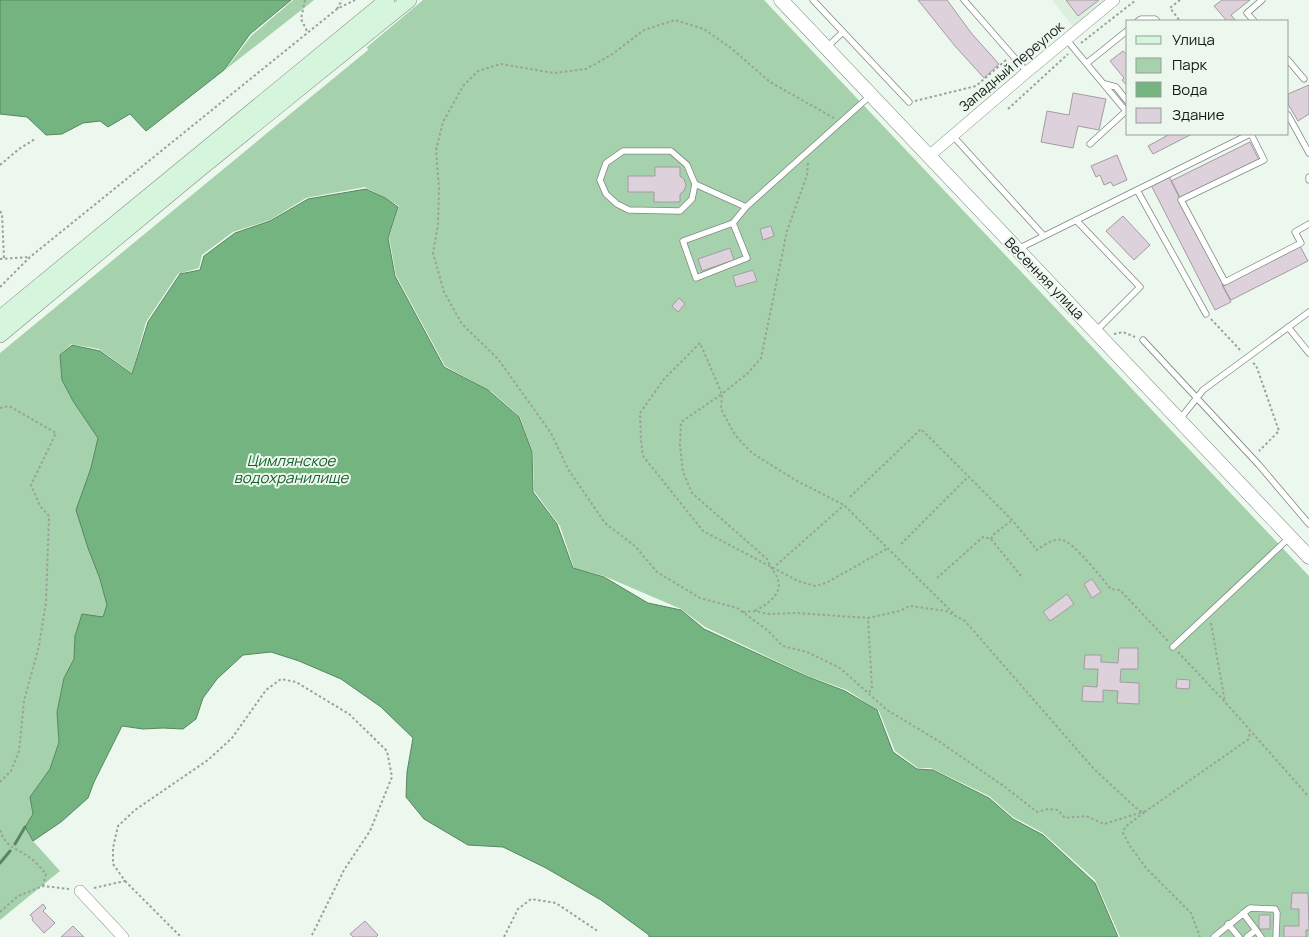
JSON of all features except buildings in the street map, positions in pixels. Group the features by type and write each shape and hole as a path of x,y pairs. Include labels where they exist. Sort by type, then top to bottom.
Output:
{"main road":[{"path":"0,318 387,0"},
{"path":"0,335 200,169 409,0"}],"street":[{"name":"Весенняя улица","path":"781,0 1309,557"},
{"name":"Западный переулок","path":"930,156 1114,0"},
{"path":"80,891 122,937"}],"lane":[{"path":"813,0 908,102"},
{"path":"964,0 1027,72"},
{"path":"1253,20 1247,13 1262,0"},
{"path":"1140,20 1156,20"},
{"path":"826,48 843,32"},
{"path":"1087,63 1126,32"},
{"path":"1066,39 1126,111 1090,144"},
{"path":"1289,61 1304,79"},
{"path":"1104,84 1116,88 1126,100"},
{"path":"733,223 747,258 696,278 684,241 733,223 746,207 871,96"},
{"path":"1289,117 1309,153"},
{"path":"953,135 1044,236"},
{"path":"1018,249 1248,135"},
{"path":"1251,135 1264,160 1181,200 1225,282 1301,243 1295,232 1309,224"},
{"path":"695,184 692,199 680,211 629,210 617,204 606,194 600,180 606,163 624,151 671,151 687,164 695,184 746,207"},
{"path":"1137,190 1206,314"},
{"path":"1076,220 1140,287 1099,334"},
{"path":"1180,419 1203,390 1309,312"},
{"path":"1288,327 1309,353"},
{"path":"1142,340 1252,458 1309,524"},
{"path":"1174,647 1290,537"},
{"path":"1214,937 1250,908 1275,909 1277,913 1276,937"},
{"path":"1243,913 1261,937"},
{"path":"1228,924 1238,937"},
{"path":"1247,937 1256,930"}],"path":[{"path":"305,0 301,19 308,33"},
{"path":"338,9 342,0"},
{"path":"0,287 30,257 338,9 355,0"},
{"path":"1179,20 1170,8 1180,0"},
{"path":"841,122 770,82 731,48 704,29 675,20 644,30 611,55 586,69 554,73 501,64 478,71 463,86 443,122 436,150 439,189 438,224 433,254 444,292 462,324 498,359 551,433 568,469 605,523 635,546 657,572 700,598 737,608 766,629 783,646 807,652 840,668 887,710 940,742 1005,787 1037,812 1048,809 1058,810 1065,818 1086,816 1104,824 1146,811"},
{"path":"908,102 976,86 1012,55"},
{"path":"0,165 19,149 35,139"},
{"path":"755,611 775,597 779,586 776,574 767,559 692,493 683,472 680,446 681,422 748,374 761,358 787,231 807,175 810,151"},
{"path":"0,212 2,214 4,259"},
{"path":"0,259 30,257"},
{"path":"1206,314 1247,358 1256,365 1279,431 1252,458"},
{"path":"1099,334 1123,332 1142,340"},
{"path":"888,548 826,583 815,586 798,581 772,569 703,531 644,456 641,440 640,413 664,379 700,343 722,394 721,409 735,435 752,453 797,481 844,505 888,548 956,615 965,621 1094,769 1136,808 1142,812 1146,811"},
{"path":"0,408 9,406 56,433 31,485 40,506 49,516 46,602 39,646 24,701 19,751 11,771 0,782"},
{"path":"850,496 921,429 1012,520 1038,550 1045,544 1056,540 1064,540 1076,549 1111,589 1120,590 1225,702 1309,797"},
{"path":"901,544 969,477"},
{"path":"772,569 844,505"},
{"path":"991,539 993,535 1012,520"},
{"path":"937,578 983,537 991,539 1021,576"},
{"path":"742,612 755,611 769,614 796,613 868,618 899,611 910,606 946,611 956,615"},
{"path":"1210,613 1225,702"},
{"path":"868,618 872,689 869,693"},
{"path":"181,937 125,881 113,864 113,848 118,826 135,810 208,760 232,738 266,690 281,679 296,682 349,714 387,751 392,777 370,831 344,870 311,937"},
{"path":"1200,937 1191,913 1146,868 1124,834 1126,826 1249,739 1250,730"},
{"path":"0,830 4,841 29,856 42,868 46,874 43,886"},
{"path":"0,912 18,896 43,886 80,891 125,881"},
{"path":"504,937 518,910 531,899 556,903 599,932"}],"shaded area":[{"path":"1052,0 1109,0 1074,28"}],"green space":[{"path":"293,0 314,0 225,70 251,36"},
{"path":"423,0 764,0 1309,576 1309,937 1120,937 1095,880 1043,833 1013,817 989,796 931,768 918,768 895,751 879,711 847,690 810,677 705,627 681,609 604,576 574,568 560,526 534,491 533,453 520,417 492,392 445,366 396,275 389,237 399,206 365,187 306,198 270,220 233,232 202,255 199,268 178,274 146,322 132,373 99,349 71,344 60,355 62,380 73,401 98,438 91,468 77,510 107,605 103,617 82,615 75,636 74,659 64,678 57,712 59,741 50,769 30,797 33,814 25,828 33,841 60,871 0,920 0,353 368,50 367,47"}],"water":[{"path":"0,0 291,0 250,34 224,70 146,131 130,114 108,127 100,121 83,123 62,134 46,135 27,117 0,114"},
{"name":"Цимлянское водохранилище","path":"366,189 398,207 388,238 395,276 444,367 488,390 519,417 532,452 533,492 557,524 573,568 604,577 648,603 681,610 704,629 808,677 845,691 877,710 893,752 917,769 933,770 989,798 1013,819 1043,835 1095,883 1118,937 649,937 649,935 601,900 546,868 503,847 468,845 424,819 406,797 407,772 413,738 381,707 341,679 299,661 271,652 243,655 217,679 203,698 196,719 183,729 143,729 122,726 88,798 61,822 33,841 25,827 33,814 30,797 50,769 59,742 57,712 64,678 74,659 75,636 82,614 103,617 107,605 76,510 91,468 98,438 73,401 62,380 60,355 72,345 100,351 132,374 148,322 180,274 200,270 204,256 235,233 270,221 308,199"}],"waterway":[{"path":"15,844 25,827"},
{"path":"0,863 10,851"}]}
